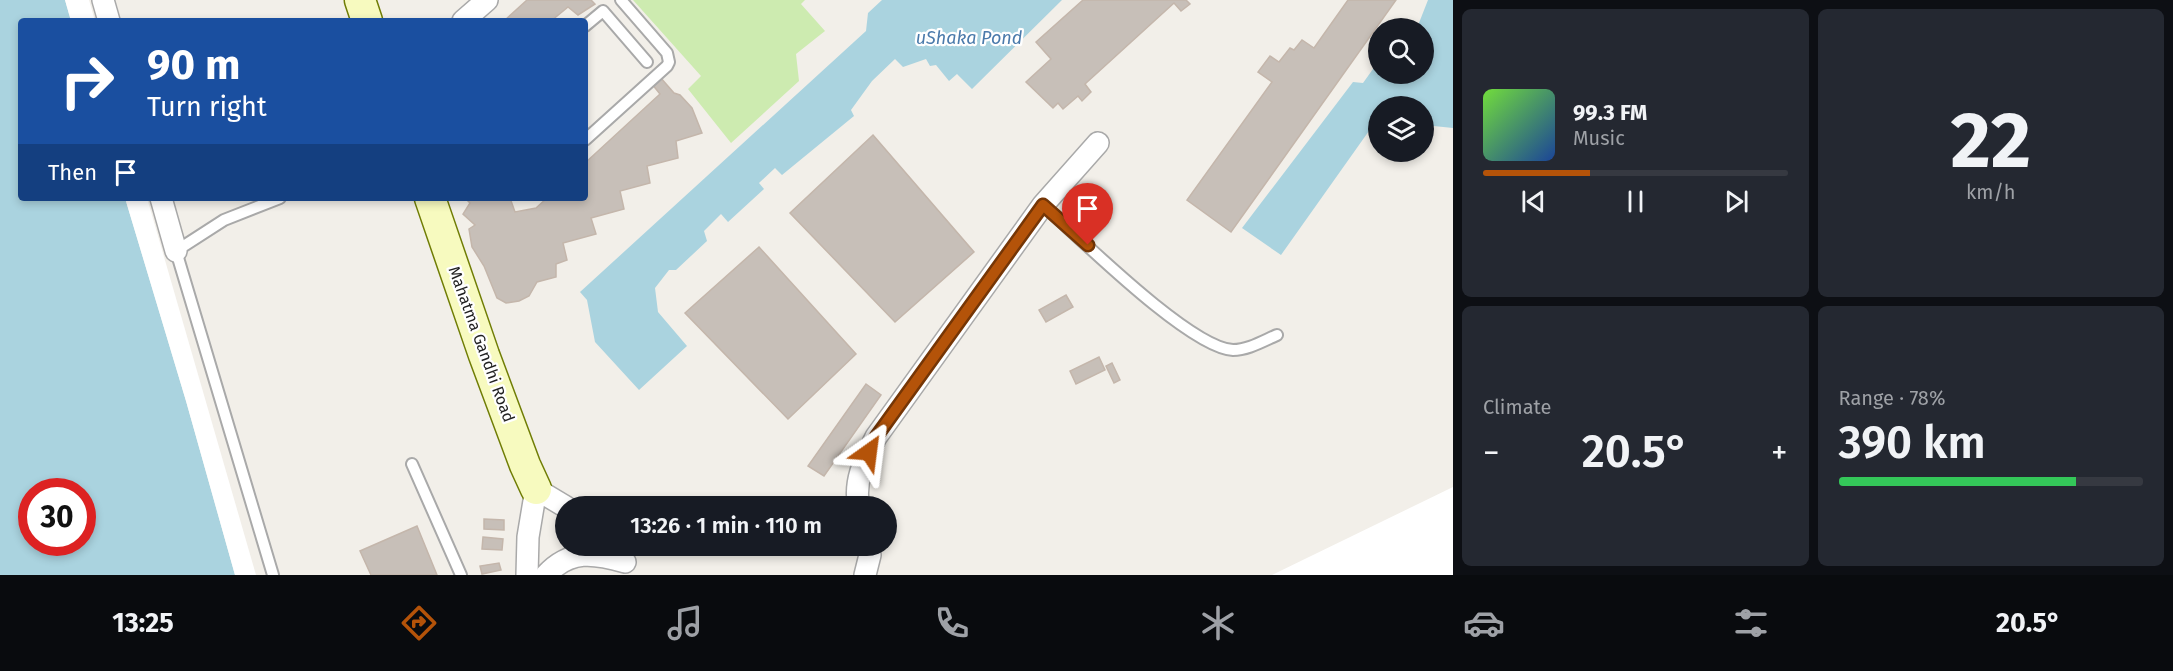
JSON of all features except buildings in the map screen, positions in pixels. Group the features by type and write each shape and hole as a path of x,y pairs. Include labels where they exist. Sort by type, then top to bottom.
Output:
{"street":[{"path":"103,0 108,18"},
{"path":"360,0 366,18"},
{"path":"466,18 487,0"},
{"path":"859,496 858,480 864,461 876,437 1043,205 1098,143"},
{"path":"162,201 176,251"},
{"name":"Mahatma Gandhi Road","path":"431,201 484,355 536,489"},
{"path":"527,575 528,537 536,489 555,500"},
{"path":"546,575 561,562 583,554 603,555 623,561"},
{"path":"865,575 870,556"}],"lane":[{"path":"588,137 669,62 667,53 621,0"},
{"path":"588,24 603,11 647,62"},
{"path":"272,201 224,220 176,251 273,575"},
{"path":"1043,205 1176,322 1211,343 1233,350 1247,348 1277,335"},
{"path":"412,464 461,575"}],"green space":[{"path":"633,0 805,0 801,4 825,31 796,54 799,81 731,143 688,89 701,76"}],"water":[{"path":"0,0 65,0 70,18 18,18 18,201 126,201 235,575 0,575"},
{"name":"uShaka Pond","path":"882,0 1062,0 972,89 957,74 949,81 936,65 930,66 926,59 903,67 895,59 872,81 851,110 854,116 782,175 775,168 759,183 764,189 728,222 721,214 704,231 707,241 676,270 669,270 655,288 658,312 687,346 639,390 595,342 587,300 580,292 866,31 868,13"},
{"path":"1428,0 1453,0 1453,128 1434,126 1434,96 1368,96 1368,132 1281,255 1242,228 1353,82 1363,83 1368,76 1368,84 1434,84 1434,18 1421,18"}],"pier":[{"path":"65,0 89,0 94,18 70,18"},
{"path":"126,201 148,201 256,575 235,575"},
{"path":"1453,487 1453,575 1272,575 1311,556"}],"route":[{"path":"869,452 876,437 1043,205 1088,245"}]}
